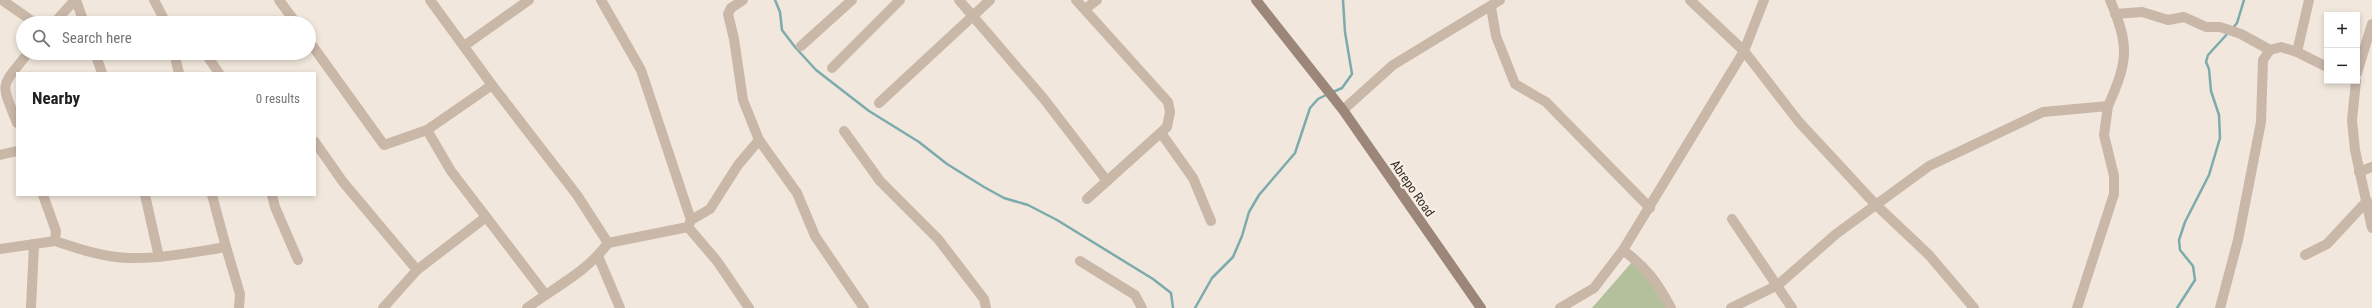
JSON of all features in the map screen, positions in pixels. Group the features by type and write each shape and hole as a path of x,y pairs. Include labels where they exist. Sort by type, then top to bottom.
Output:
{"main road":[{"name":"Abrepo Road","path":"1256,0 1343,110 1481,308"}],"street":[{"path":"2,0 25,16"},
{"path":"61,16 76,0 82,16"},
{"path":"154,0 163,16"},
{"path":"279,0 291,16"},
{"path":"430,0 492,85 577,195 608,243"},
{"path":"464,46 529,0"},
{"path":"601,0 642,70 690,224 749,308"},
{"path":"743,0 731,8 728,14 734,39 743,100 759,140 797,193 815,236 864,308"},
{"path":"801,46 852,0"},
{"path":"832,68 900,0"},
{"path":"959,0 1044,99 1107,181"},
{"path":"879,103 990,0"},
{"path":"1076,0 1168,102 1170,112 1167,127 1087,199"},
{"path":"1085,9 1097,0"},
{"path":"1690,0 1744,51 1799,122 1876,205 1929,255 1972,307"},
{"path":"1560,308 1594,288 1624,250 1744,51 1764,0"},
{"path":"2077,308 2114,194 2114,176 2104,135 2108,106 2121,79 2125,59 2124,38 2110,0"},
{"path":"2297,52 2309,0"},
{"path":"1496,2 1496,36 1515,84 1546,102 1650,208"},
{"path":"1343,110 1393,65 1496,2"},
{"path":"2115,14 2142,12 2168,20 2184,17 2206,27 2225,28 2261,44 2270,50"},
{"path":"2360,62 2372,24"},
{"path":"2220,308 2238,240 2256,154 2261,122 2263,60 2270,50 2281,47 2297,52 2324,66"},
{"path":"316,50 384,145 427,130 492,85"},
{"path":"16,120 3,88 2,81 22,60"},
{"path":"97,60 102,72"},
{"path":"176,60 179,72"},
{"path":"210,60 218,72"},
{"path":"2356,84 2352,120 2359,172 2367,201 2372,228"},
{"path":"1731,308 1778,284 1817,250 1929,166 2043,112 2061,109 2108,106"},
{"path":"427,130 451,171 545,294"},
{"path":"844,131 880,180 938,239 984,299 986,308"},
{"path":"1161,133 1193,178 1210,221"},
{"path":"527,308 545,294 563,285 598,256 608,243 690,224 710,209 738,165 759,140"},
{"path":"316,143 344,182 417,270"},
{"path":"0,154 16,152"},
{"path":"2359,172 2372,167"},
{"path":"43,196 56,231 56,241"},
{"path":"145,196 159,257"},
{"path":"212,196 240,294 239,308"},
{"path":"272,196 275,207 298,260"},
{"path":"2305,255 2327,244 2367,201"},
{"path":"382,308 417,270 486,217"},
{"path":"1732,219 1778,284 1792,308"},
{"path":"0,249 56,241 86,251 127,258 159,257 226,247"},
{"path":"31,308 34,244"},
{"path":"1624,250 1641,263 1654,278 1671,308"},
{"path":"598,256 620,308"},
{"path":"1080,261 1135,295 1142,308"}],"green space":[{"path":"1632,262 1638,265 1667,308 1592,308"}],"waterway":[{"path":"775,0 780,12 782,30 816,70 869,111 919,142 947,164 984,187 1004,198 1028,205 1057,220 1153,279 1171,293 1173,308"},
{"path":"1333,92 1342,88 1352,74 1345,32 1343,0"},
{"path":"2232,29 2237,23 2244,0"},
{"path":"2177,308 2195,280 2193,266 2180,250 2179,240 2185,222 2209,175 2220,138 2219,115 2211,91 2209,69 2206,62 2208,55 2229,32"},
{"path":"1195,308 1212,278 1233,257 1242,236 1249,212 1259,195 1295,153 1310,108 1318,99 1328,94"}]}
